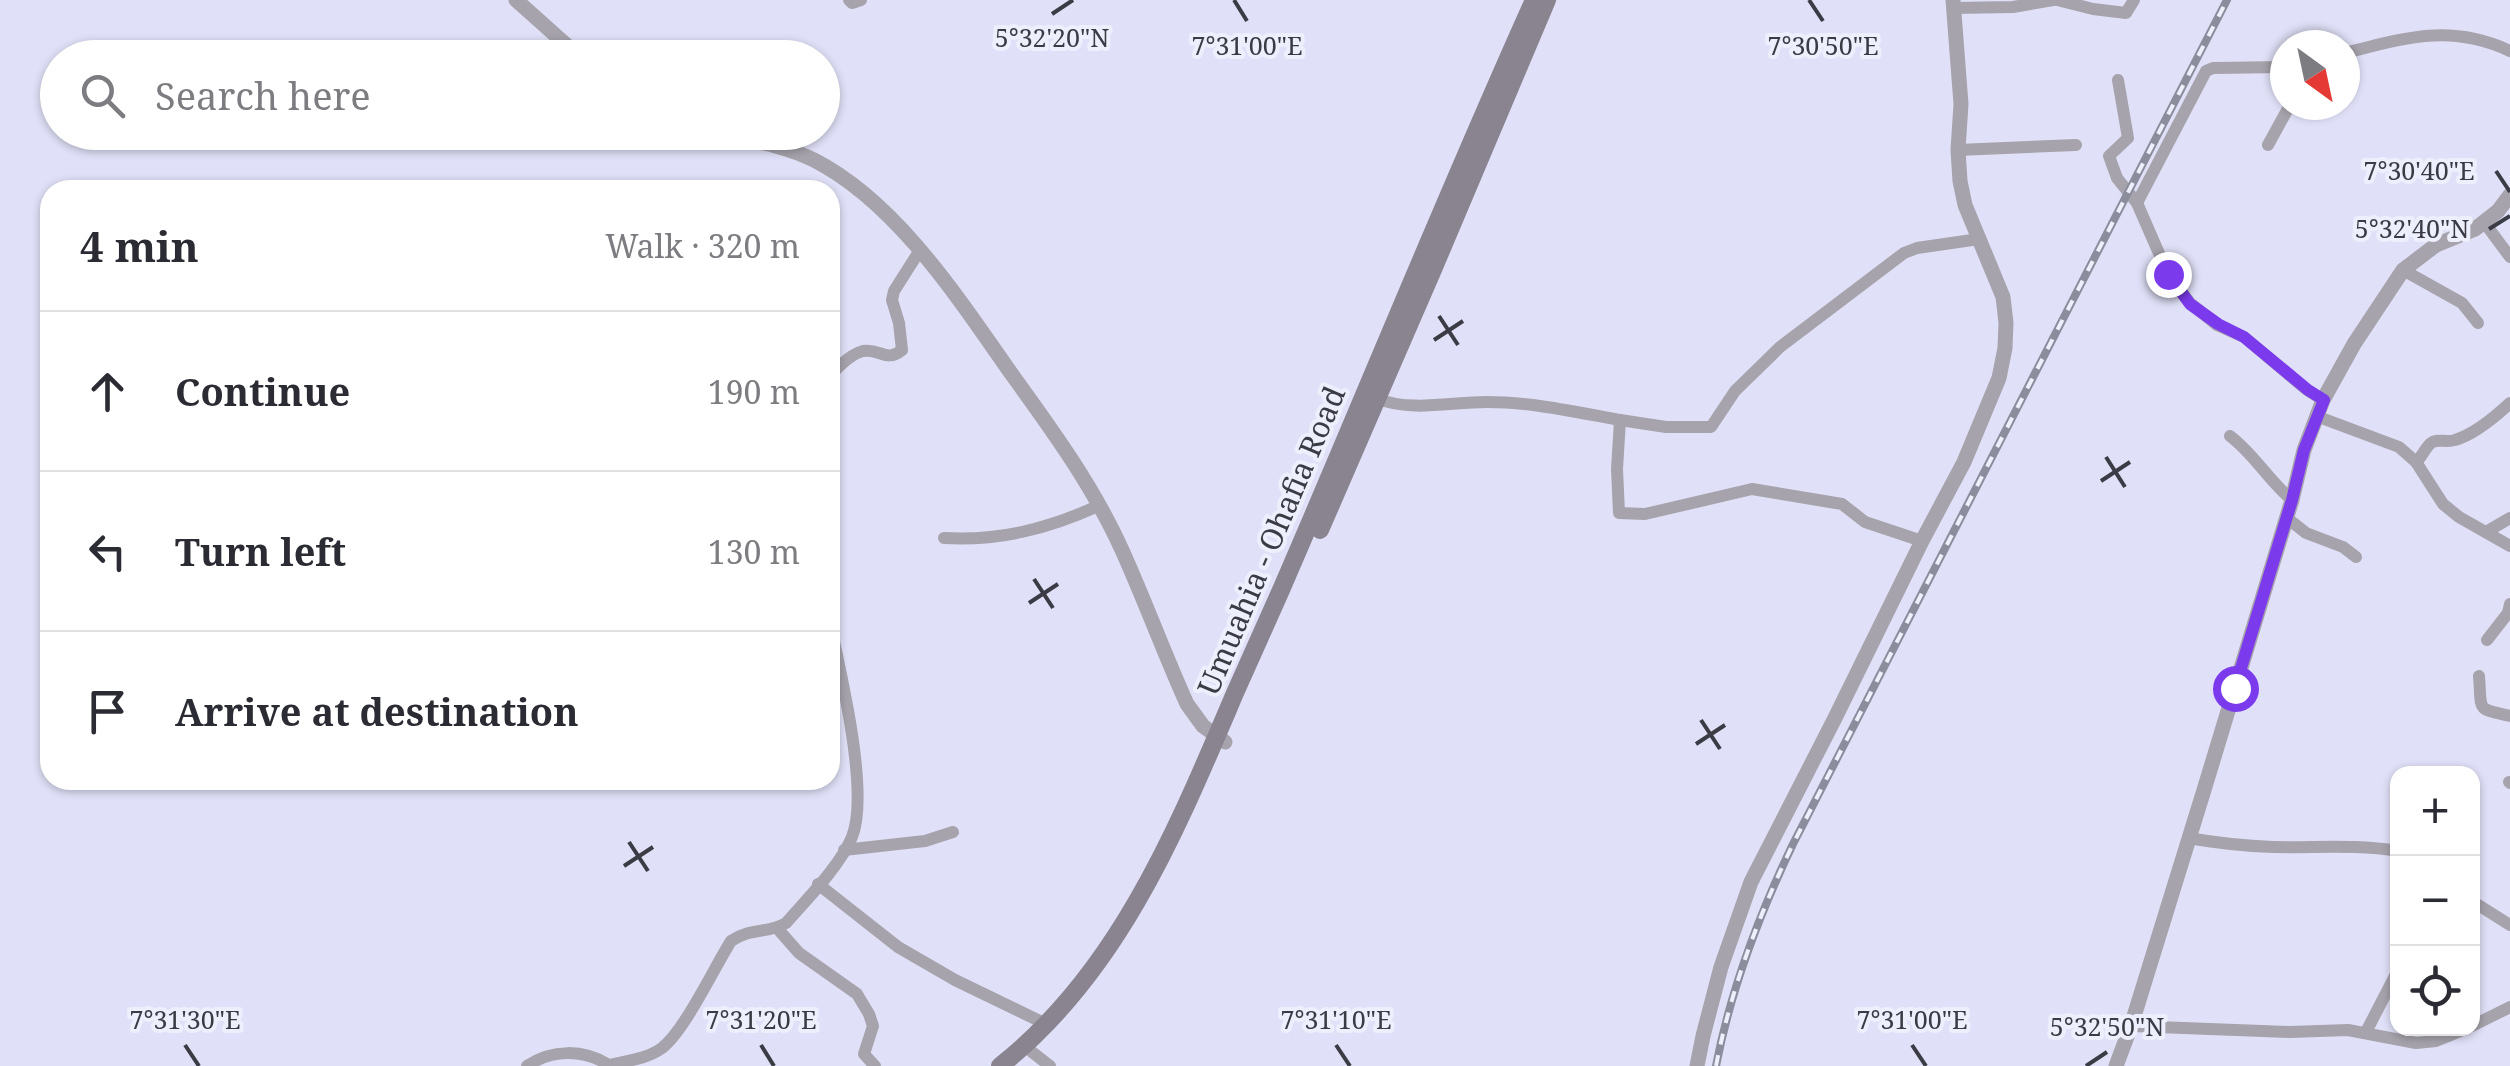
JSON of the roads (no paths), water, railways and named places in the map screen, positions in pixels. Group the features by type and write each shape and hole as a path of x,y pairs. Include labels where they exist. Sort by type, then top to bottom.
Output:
{"main road":[{"name":"Umuahia - Ohafia Road","path":"1017,1066 1098,977 1154,897 1172,863 1534,0"},
{"name":"Umuahia - Ohafia Road","path":"1000,1066 1046,1024 1096,964 1160,862 1222,740 1378,399 1547,0"}],"street":[{"path":"849,0 861,0"},
{"path":"1697,1066 1721,967 1750,882 1964,462 1999,378 2006,322 2003,297 1960,182 1962,104 1953,4 2013,7 2055,0 2126,13 2134,0"},
{"path":"519,1 561,40"},
{"path":"2360,49 2433,34 2464,36 2510,51"},
{"path":"2136,203 2206,71 2270,68"},
{"path":"2118,80 2128,138 2108,156 2117,178 2136,203 2168,274 2190,304 2244,337 2324,400"},
{"path":"2268,145 2282,120"},
{"path":"1958,150 2076,145"},
{"path":"792,150 852,184 920,250 950,286 1063,447 1121,547 1187,704 1203,726 1222,740"},
{"path":"2116,1066 2316,416 2354,344 2403,270 2436,245 2475,229 2498,212 2510,195"},
{"path":"2484,222 2510,257"},
{"path":"1378,399 1398,406 1488,402 1558,408 1666,427 1711,428 1736,391 1780,347 1904,252 1979,239"},
{"path":"840,365 868,350 888,356 902,350 892,300 920,250"},
{"path":"2403,270 2462,303 2478,323"},
{"path":"2416,462 2430,444 2454,441 2510,402"},
{"path":"2316,416 2399,447 2416,462 2442,504 2510,546"},
{"path":"1620,420 1619,513 1645,514 1752,489 1842,504 1865,522 1922,541"},
{"path":"2230,436 2292,500"},
{"path":"944,538 1040,529 1098,506"},
{"path":"2287,518 2306,533 2343,547 2356,557"},
{"path":"2486,532 2510,518"},
{"path":"2488,640 2510,604"},
{"path":"526,1066 551,1056 579,1053 609,1065 661,1049 676,1033 731,940 742,933 786,923 838,862 853,834 858,798 849,710 840,668"},
{"path":"2480,676 2484,710 2510,716"},
{"path":"844,850 925,840 953,832"},
{"path":"2188,838 2217,844 2390,850"},
{"path":"818,884 898,947 1046,1024"},
{"path":"2480,906 2510,926"},
{"path":"777,928 799,953 857,994 872,1026 864,1054 875,1066"},
{"path":"2366,1032 2390,986"},
{"path":"2480,1023 2510,1007"},
{"path":"2130,1026 2366,1032 2416,1042 2447,1036"},
{"path":"1032,1052 1050,1066"}],"railway":[{"path":"1716,1066 1747,952 1793,844 2227,0"}]}
